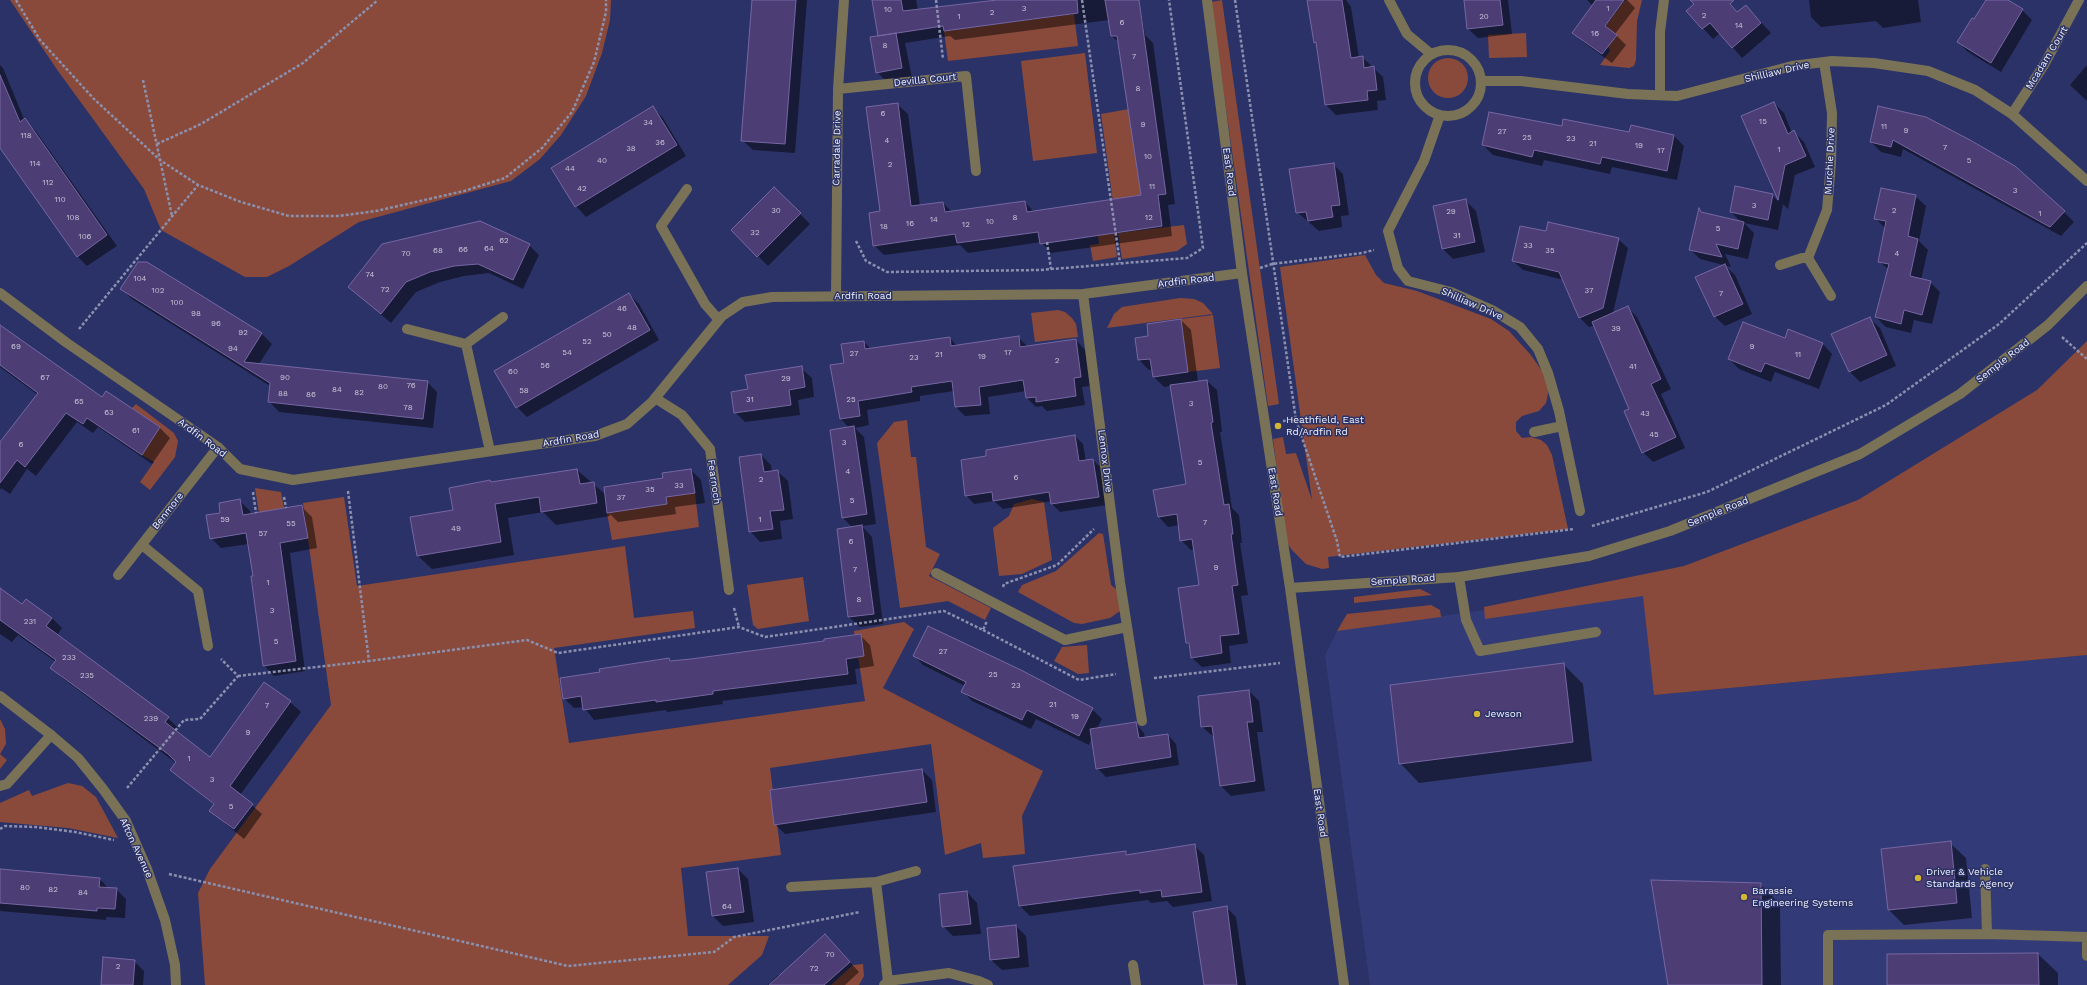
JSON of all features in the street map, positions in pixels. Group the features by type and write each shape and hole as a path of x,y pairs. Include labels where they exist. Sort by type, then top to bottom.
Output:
{"street":[{"name":"Carradale Drive","path":"836,296 838,89 844,0"},
{"name":"East Road","path":"1207,0 1242,273 1290,588 1344,985"},
{"path":"1389,0 1407,34 1431,54"},
{"path":"1660,95 1660,32 1664,0"},
{"name":"Mcadam Court","path":"2012,114 2044,66 2079,0"},
{"path":"1442,50 1453,50 1464,54 1473,61 1478,70 1481,81 1480,92 1476,101 1469,109 1450,116 1431,112 1423,106 1415,88 1415,78 1418,69 1431,54 1442,50"},
{"name":"Shilliaw Drive","path":"1481,81 1537,82 1628,94 1677,96 1792,66 1824,62 1874,63 1928,71 1975,90 2012,114 2087,181"},
{"name":"Murchie Drive","path":"1808,258 1827,210 1831,163 1832,113 1824,62"},
{"name":"Devilla Court","path":"838,89 966,76 976,171"},
{"name":"Shilliaw Drive","path":"1440,115 1424,161 1388,231 1398,268 1408,280 1451,292 1492,310 1520,327 1538,349 1548,373 1562,426 1580,511"},
{"path":"687,189 661,226 705,304 718,320"},
{"path":"1780,266 1802,258 1808,258 1831,296"},
{"name":"Ardfin Road","path":"0,294 67,343 218,447 240,469 293,480 595,436 627,424 655,398 718,320 743,302 772,297 1083,294 1242,273"},
{"name":"Semple Road","path":"1290,588 1459,577 1597,554 1670,531 1860,454 1960,394 2048,325 2087,286"},
{"name":"Lennox Drive","path":"1083,294 1127,628 1142,721"},
{"path":"466,344 503,317"},
{"path":"407,329 466,344"},
{"path":"466,344 490,451"},
{"name":"Fearnoch","path":"655,398 682,415 710,449 729,590"},
{"path":"1534,432 1562,426"},
{"name":"Benmore","path":"118,575 218,447"},
{"path":"142,545 198,591 208,646"},
{"path":"936,573 1065,640 1127,628"},
{"path":"1459,577 1466,620 1480,651 1596,632"},
{"name":"Afton Avenue","path":"0,696 51,735 78,758 126,821 147,869 165,920 175,965 176,985"},
{"path":"0,786 7,784 51,735"},
{"path":"1984,869 1987,934"},
{"path":"791,887 876,882 916,872"},
{"path":"876,882 886,983 949,973 988,985"},
{"path":"1828,985 1828,935 1987,934 2087,937 2087,956"},
{"path":"1133,965 1136,985"}],"path":[{"path":"16,0 46,46 94,99 160,160 198,185 242,202 289,216 339,216 376,211 457,192 505,178 542,148 572,112 594,62 606,12 606,0"},
{"path":"157,144 201,124 303,63 378,0"},
{"path":"936,0 945,78"},
{"path":"1082,0 1120,263"},
{"path":"853,234 866,261 887,272 1051,269 1187,258 1202,248 1169,0"},
{"path":"143,80 172,216"},
{"path":"67,343 198,185"},
{"path":"1047,242 1051,269"},
{"path":"1242,273 1272,264 1362,253 1392,245"},
{"path":"2048,325 2087,359"},
{"path":"345,472 369,661"},
{"path":"253,490 256,513"},
{"path":"983,630 1004,584 1057,565 1100,523"},
{"path":"114,804 184,720 200,719 238,676 369,661 527,640 558,653 738,627 765,637 944,612 983,630 1080,680 1280,663"},
{"path":"208,646 238,676"},
{"path":"0,828 5,826 36,827 75,832 118,841"},
{"path":"147,869 568,966 714,952 734,937 879,908"}],"shaded area":[{"path":"10,0 611,0 610,20 602,53 586,96 561,135 540,159 511,181 359,222 289,266 267,277 245,277 161,230 144,189 58,71"},
{"path":"1222,0 1279,404 1268,406 1211,2"},
{"path":"1642,0 1637,21 1636,60 1634,66 1629,68 1600,65 1610,51 1608,46 1617,35 1606,26 1624,1"},
{"path":"1074,14 1078,46 948,61 944,31"},
{"path":"1526,33 1527,57 1489,58 1488,35"},
{"path":"1085,53 1097,153 1033,161 1021,61"},
{"path":"1448,58 1456,60 1462,64 1466,70 1468,78 1466,86 1462,92 1456,96 1448,98 1440,96 1434,92 1430,86 1428,78 1430,70 1434,64 1440,60"},
{"path":"1129,109 1142,198 1113,202 1101,114"},
{"path":"1184,225 1187,244 1177,251 1122,259 1118,233"},
{"path":"1114,232 1117,257 1093,261 1090,245 1099,244 1098,235"},
{"path":"1365,255 1376,275 1384,283 1417,291 1491,319 1509,331 1530,354 1545,375 1549,389 1546,403 1539,411 1522,416 1516,422 1516,431 1522,438 1531,437 1541,440 1547,445 1552,455 1568,529 1328,557 1329,568 1322,569 1306,564 1292,550 1286,541 1273,439 1283,437 1286,454 1296,453 1312,500 1280,267"},
{"path":"1180,298 1194,299 1203,303 1213,314 1107,328 1114,314 1122,307"},
{"path":"1058,310 1065,312 1072,318 1076,324 1078,337 1035,342 1031,313"},
{"path":"1213,315 1220,368 1188,372 1181,319"},
{"path":"2087,341 2087,655 1654,695 1643,596 1485,619 1484,607 1684,566 1858,500 2037,390"},
{"path":"136,404 174,433 178,441 175,457 150,490 140,482 154,462 142,455 160,427 132,408"},
{"path":"907,420 911,457 916,457 926,547 940,554 929,576 991,608 985,620 948,601 900,608 877,443 894,422"},
{"path":"255,488 281,492 284,508 259,513"},
{"path":"695,493 699,527 612,540 607,513 666,497"},
{"path":"344,497 357,586 625,546 634,618 693,611 695,628 554,648 569,743 865,701 854,631 904,622 914,629 883,688 1043,771 1022,816 1025,854 983,858 981,843 945,855 931,744 770,768 781,855 681,868 688,936 769,936 762,955 728,985 205,985 198,893 210,869 331,705 303,503"},
{"path":"1032,499 1044,502 1052,560 1022,574 999,576 993,528 1009,516 1014,504"},
{"path":"1099,533 1103,534 1111,585 1121,593 1120,611 1110,618 1082,624 1074,623 1018,592 1022,585 1056,571"},
{"path":"803,577 809,621 758,629 753,625 747,585"},
{"path":"1647,587 1655,695 2087,655 2087,985 1370,985 1325,655 1337,631"},
{"path":"1420,589 1432,595 1354,603 1354,597"},
{"path":"1431,605 1440,610 1441,617 1337,631 1347,614"},
{"path":"1087,645 1089,673 1078,674 1054,661 1062,647"},
{"path":"0,719 5,729 6,744 0,754"},
{"path":"0,754 7,760 0,769"},
{"path":"68,783 82,786 96,797 118,838 68,828 0,822 0,803 29,790 32,796"},
{"path":"863,964 864,976 859,985 831,985 853,965"}],"building":[{"path":"752,0 796,0 785,144 741,141"},
{"path":"872,0 901,0 903,11 997,0 1077,0 1078,13 944,31 943,26 878,36"},
{"path":"1105,0 1139,0 1166,194 1158,195 1162,226 1040,244 1038,232 957,243 955,234 873,246 869,213 880,211 866,107 898,103 911,206 943,202 945,212 1025,201 1027,212 1141,195 1117,36 1111,36"},
{"path":"1307,0 1342,0 1351,58 1363,56 1364,68 1374,66 1377,90 1367,91 1368,100 1325,105 1316,42 1314,43"},
{"path":"1464,0 1500,0 1503,25 1467,29"},
{"path":"1596,0 1624,0 1605,26 1617,35 1602,54 1572,33"},
{"path":"1690,0 1734,0 1730,4 1737,12 1746,5 1761,23 1732,48 1710,23 1702,29 1686,11 1694,4"},
{"path":"1986,0 2008,0 2023,9 1991,63 1957,42 1972,18 1974,19"},
{"path":"896,33 902,68 876,73 870,37"},
{"path":"0,75 20,122 25,118 107,235 77,257 0,148"},
{"path":"1774,102 1788,134 1794,130 1806,156 1785,165 1778,200 1741,116"},
{"path":"653,106 677,145 575,207 551,168"},
{"path":"1878,106 1926,117 1970,140 2015,166 2065,211 2050,227 1893,140 1891,147 1870,142"},
{"path":"1489,112 1562,126 1563,119 1629,132 1631,125 1674,135 1667,171 1602,157 1600,164 1534,150 1532,157 1482,145"},
{"path":"1334,163 1340,205 1331,206 1333,217 1308,221 1306,212 1296,213 1289,169"},
{"path":"1735,186 1773,194 1768,220 1730,212"},
{"path":"774,187 801,213 757,257 731,230"},
{"path":"1881,188 1916,195 1908,236 1918,239 1910,276 1931,281 1922,315 1904,310 1901,324 1875,317 1889,264 1878,262 1886,221 1874,219"},
{"path":"1466,199 1475,242 1442,249 1433,206"},
{"path":"1699,208 1701,212 1744,222 1738,249 1716,244 1722,257 1689,250"},
{"path":"480,221 530,244 513,280 478,264 454,266 430,272 406,282 381,314 348,287 382,244"},
{"path":"1548,222 1619,238 1603,308 1579,318 1559,272 1512,261 1520,226 1546,231"},
{"path":"138,262 147,262 262,333 244,362 428,381 423,419 268,402 270,383 120,289"},
{"path":"1725,264 1743,304 1714,317 1695,277"},
{"path":"629,293 650,330 516,408 494,371"},
{"path":"1628,306 1661,379 1651,384 1676,437 1642,453 1624,411 1629,409 1592,322"},
{"path":"1870,317 1887,355 1849,372 1831,334"},
{"path":"1181,319 1188,372 1153,377 1150,359 1138,360 1135,338 1148,336 1147,324"},
{"path":"1743,322 1785,338 1788,329 1823,343 1809,379 1765,363 1761,372 1728,359"},
{"path":"0,325 102,397 106,391 160,427 142,455 87,418 83,424 66,413 25,467 17,460 0,483 0,442 38,393 0,365"},
{"path":"1019,336 1020,347 1076,339 1081,377 1074,378 1076,396 1036,402 1036,397 1026,398 1023,380 979,387 981,405 955,407 952,381 911,387 912,392 858,401 860,416 840,419 830,365 844,363 841,344 864,341 865,349 950,337 951,346"},
{"path":"802,366 805,387 789,390 791,405 734,413 731,392 748,389 745,375"},
{"path":"1207,380 1213,422 1211,423 1224,505 1229,504 1233,534 1231,534 1238,585 1232,586 1239,634 1220,636 1222,653 1191,658 1189,643 1186,643 1178,588 1199,585 1192,539 1180,541 1177,514 1158,517 1153,490 1186,484 1170,385"},
{"path":"854,426 867,514 842,518 830,430"},
{"path":"1075,435 1079,461 1093,459 1099,497 1051,504 1049,492 993,501 992,492 965,496 961,460 986,456 986,450"},
{"path":"761,454 764,472 778,470 784,510 770,511 773,529 749,532 739,457"},
{"path":"577,469 580,484 594,482 597,503 541,512 539,497 495,504 501,542 417,556 410,517 453,510 449,488 490,480 491,482"},
{"path":"691,469 695,493 666,497 667,504 607,513 604,487 663,478 662,473"},
{"path":"240,499 243,515 302,505 308,538 280,543 296,661 263,666 251,576 253,576 246,533 210,539 206,515 220,513 219,503"},
{"path":"862,525 874,614 848,617 837,529"},
{"path":"0,588 22,604 26,599 52,618 46,626 169,717 165,722 210,757 264,682 291,701 230,786 253,804 234,829 209,811 214,804 170,770 176,762 168,754 50,668 56,660 0,620"},
{"path":"928,626 1023,671 1093,708 1079,736 1027,710 1022,720 961,692 966,682 913,656"},
{"path":"861,634 864,656 846,659 848,674 713,691 713,694 656,702 656,700 583,710 581,696 563,699 560,678 600,672 599,669 669,658 670,661 691,659 824,641 824,639"},
{"path":"1564,663 1573,742 1399,764 1390,685"},
{"path":"1249,690 1253,722 1247,722 1255,781 1220,786 1212,726 1201,727 1198,696"},
{"path":"1136,722 1139,738 1168,734 1171,757 1096,769 1090,729"},
{"path":"922,769 927,802 774,825 770,790"},
{"path":"1951,841 1957,903 1888,910 1881,849"},
{"path":"1195,844 1202,892 1162,897 1161,890 1140,893 1140,890 1019,906 1013,866 1126,851 1126,855"},
{"path":"738,868 744,912 712,916 706,872"},
{"path":"0,869 100,878 99,887 117,888 115,909 97,908 97,911 0,903"},
{"path":"1651,880 1761,883 1762,985 1668,985"},
{"path":"967,891 971,924 942,927 939,894"},
{"path":"1227,906 1237,985 1204,985 1193,912"},
{"path":"1016,925 1019,957 990,960 987,928"},
{"path":"825,934 850,962 824,985 769,985"},
{"path":"2038,953 2039,985 1887,985 1887,954"},
{"path":"103,957 135,960 133,985 101,985"}],"place":[{"name":"Heathfield, East Rd/Ardfin Rd","path":"1278,426"},
{"name":"Jewson","path":"1477,714"},
{"name":"Driver & Vehicle Standards Agency","path":"1918,878"},
{"name":"Barassie Engineering Systems","path":"1744,897"}]}
